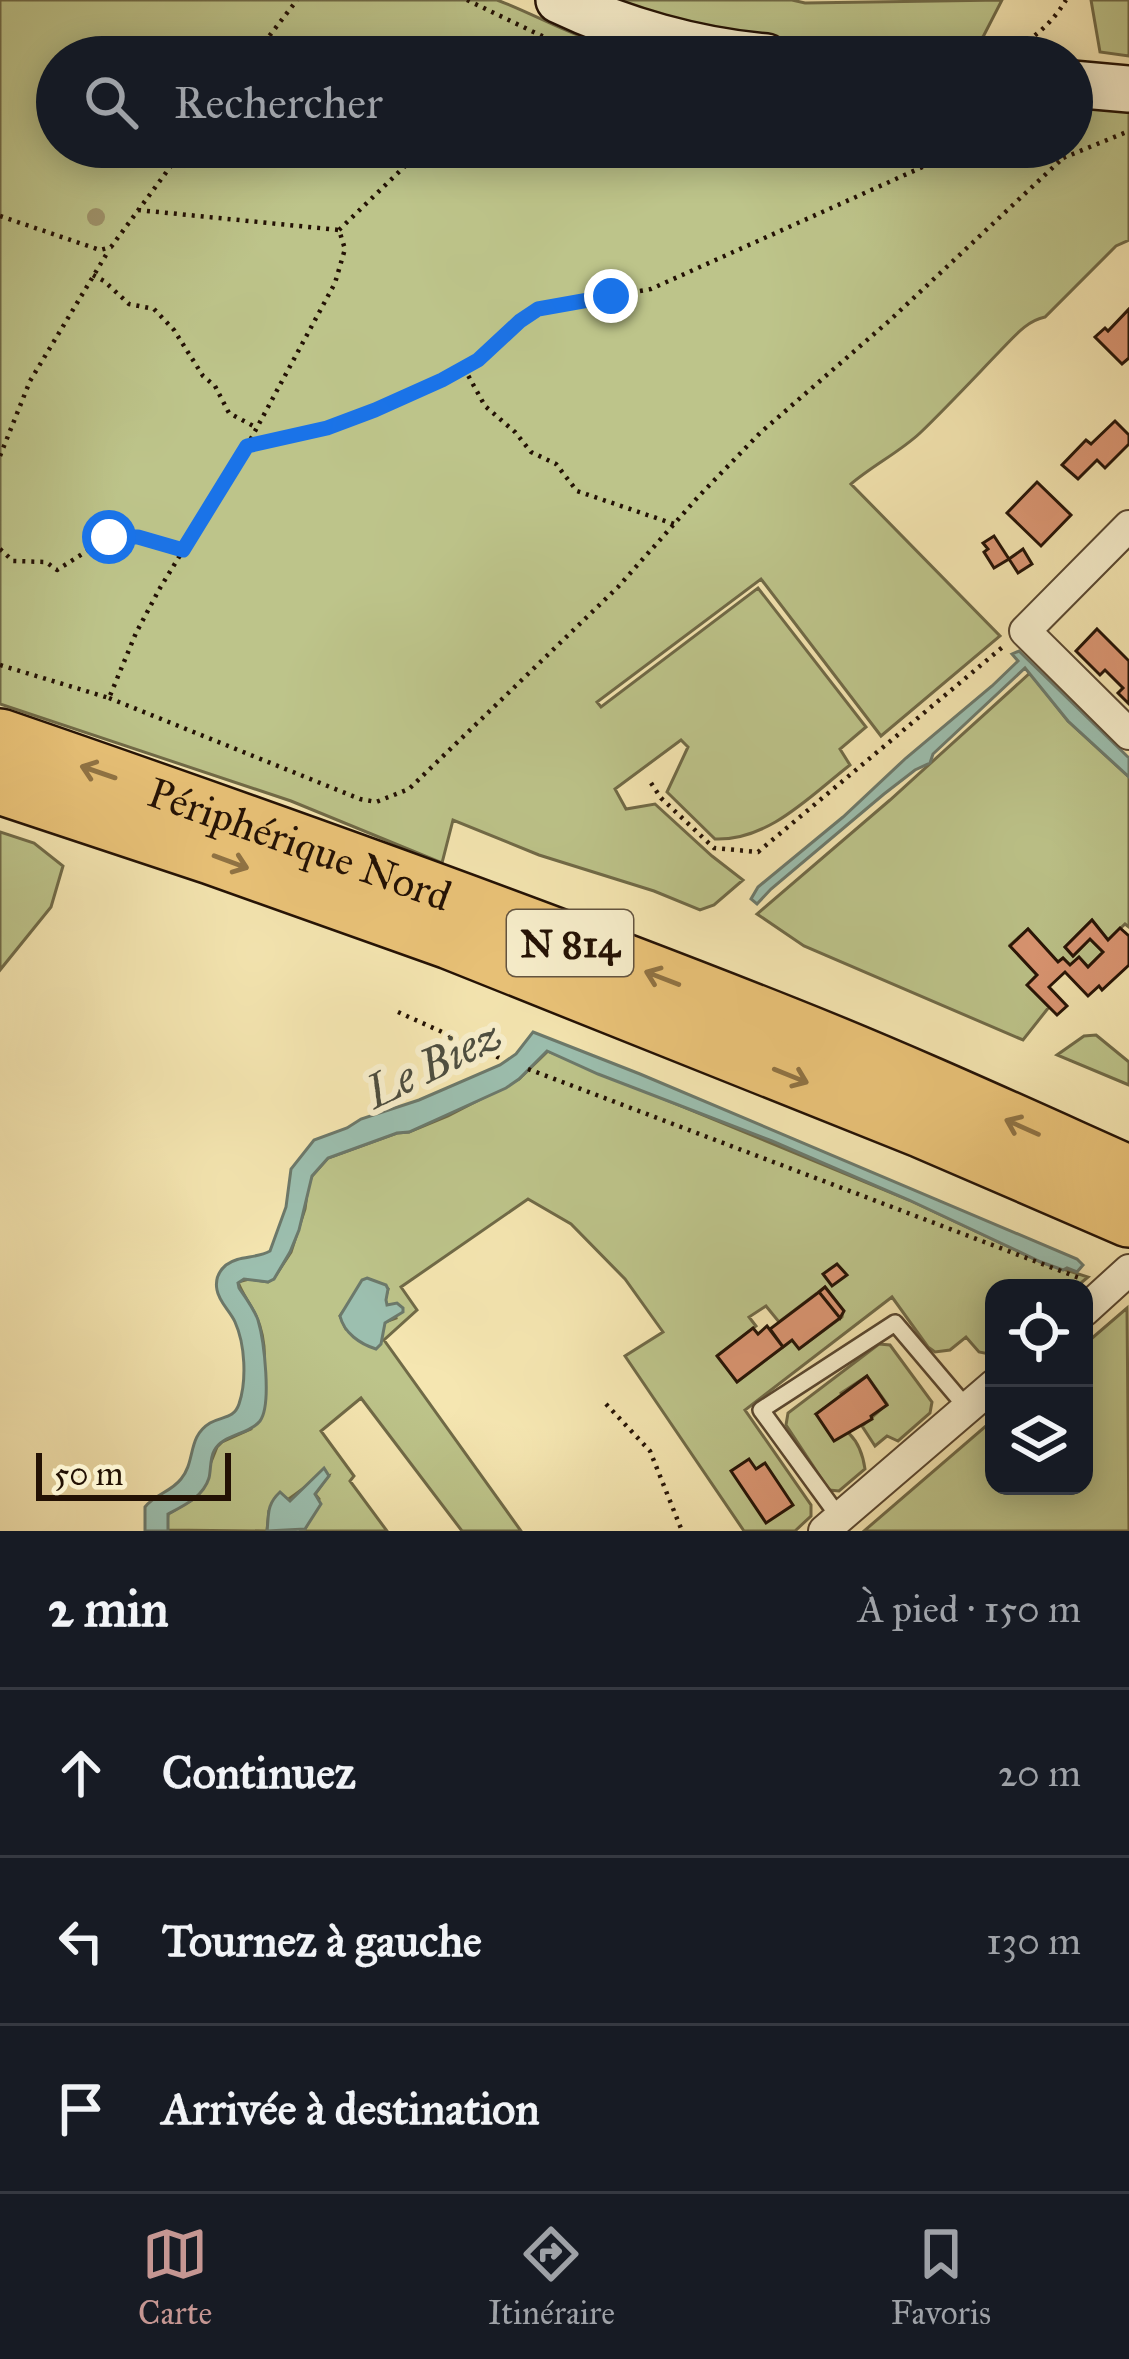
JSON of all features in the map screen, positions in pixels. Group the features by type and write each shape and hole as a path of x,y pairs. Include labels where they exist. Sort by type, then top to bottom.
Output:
{"highway":[{"name":"Périphérique Nord","path":"0,738 487,910 832,1045 1129,1174"},
{"name":"Périphérique Nord","path":"0,785 450,940 923,1129 1129,1218"}],"street":[{"path":"559,0 656,36"},
{"path":"1093,86 1129,89"},
{"path":"1129,526 1025,631 1129,734"},
{"path":"1093,1304 1119,1280"},
{"path":"831,1524 992,1387"}],"lane":[{"path":"831,1524 761,1410 895,1323 968,1408"}],"path":[{"path":"270,36 297,0"},
{"path":"1036,36 1066,0"},
{"path":"1093,146 1129,131"},
{"path":"0,456 30,381 111,247 169,168"},
{"path":"138,210 339,230 403,168"},
{"path":"247,446 327,428 426,388 478,360 538,309 651,289 921,168"},
{"path":"0,665 109,698 360,800 376,802 410,789 618,587 760,434 1052,168"},
{"path":"0,216 100,250 111,247"},
{"path":"109,698 136,633 247,446 335,283 345,249 339,230"},
{"path":"93,275 129,304 154,309 174,330 229,413 257,428"},
{"path":"464,368 485,406 531,452 556,464 577,491 674,524"},
{"path":"0,549 13,561 46,562 57,570 109,537 138,537 183,550"},
{"path":"651,783 714,848 758,852 1025,631"},
{"path":"398,1012 504,1060"},
{"path":"528,1069 1119,1280"},
{"path":"606,1404 650,1451 682,1531"}],"green space":[{"path":"0,0 497,0 581,36 36,36 36,168 1093,168 1093,102 1129,106 1129,240 1116,246 1045,317 1021,330 920,433 851,484 1000,636 881,736 761,579 597,702 601,707 758,588 866,727 840,749 850,765 788,814 735,838 715,839 667,792 688,747 681,740 615,789 626,809 655,804 743,880 714,905 700,910 453,820 442,863 291,801 0,704"},
{"path":"604,0 1002,0 984,36 743,36 628,11"},
{"path":"1091,0 1129,0 1129,56 1100,52"},
{"path":"1030,673 1068,721 1129,777 1129,927 1125,924 1108,940 1092,920 1065,947 1073,956 1090,939 1103,952 1088,967 1079,957 1070,965 1063,958 1058,962 1028,929 1010,945 1037,975 1028,985 1049,1007 1023,1040 804,946 757,914"},
{"path":"0,832 34,843 63,866 51,907 0,970"},
{"path":"1096,1035 1129,1062 1129,1085 1057,1055 1084,1036"},
{"path":"548,1051 909,1200 1041,1262 1088,1277 985,1279 985,1353 966,1337 950,1350 935,1352 892,1297 745,1410 811,1505 811,1516 795,1531 744,1531 625,1356 663,1332 625,1279 571,1224 528,1199 401,1287 417,1310 384,1340 521,1531 462,1531 361,1398 321,1431 387,1531 299,1531 305,1529 319,1499 315,1494 328,1476 269,1511 267,1531 166,1530 168,1514 197,1497 217,1447 251,1429 264,1373 264,1344 238,1282 274,1278 291,1252 312,1176 328,1158 448,1116 519,1079","holes":["372,1281 388,1289 385,1300 396,1318 383,1328 346,1329 340,1316 362,1285","825,1287 843,1311 842,1317 800,1348 792,1340 737,1382 718,1355 756,1326 749,1317 766,1306 779,1322"]},
{"path":"1127,1308 1129,1531 864,1531 985,1427 985,1495 1093,1495 1093,1337"},
{"path":"879,1344 890,1345 932,1402 930,1413 898,1441 887,1436 875,1446 862,1426 887,1404 867,1376 841,1393 816,1414 850,1434 865,1469 839,1491 829,1490 786,1425 788,1413"}],"shaded area":[{"path":"1019,651 1129,758 1129,777 1068,721 1025,668 933,754 930,763 884,794 757,904 751,899 758,887 992,686 1018,661 1012,654"},
{"path":"533,1032 1083,1265 1077,1272 1041,1262 772,1141 547,1051 506,1088 409,1132 328,1158 312,1176 299,1230 274,1279 238,1283 256,1316 263,1342 264,1413 249,1429 218,1445 206,1485 193,1500 168,1514 168,1531 145,1531 145,1507 181,1479 198,1435 239,1404 244,1373 241,1341 218,1294 217,1279 231,1262 270,1251 286,1207 291,1169 314,1140 500,1065"},
{"path":"367,1278 386,1285 387,1305 397,1303 403,1308 385,1323 376,1349 354,1337 340,1316"},
{"path":"324,1468 329,1476 315,1494 321,1504 305,1529 267,1531 269,1510 280,1492 290,1501"}],"building":[{"path":"1129,309 1129,358 1122,364 1095,337 1105,328 1108,331"},
{"path":"1115,421 1129,435 1129,444 1105,468 1097,460 1078,479 1062,465 1086,440 1091,444"},
{"path":"1037,482 1071,515 1041,546 1007,513"},
{"path":"994,536 1009,559 994,568 983,543"},
{"path":"1023,549 1032,564 1018,573 1009,559"},
{"path":"1097,629 1129,661 1129,704 1118,693 1123,688 1105,670 1100,675 1076,651"},
{"path":"1092,920 1108,940 1120,928 1129,936 1129,965 1102,990 1099,986 1088,996 1065,972 1049,987 1067,1006 1057,1015 1027,985 1037,975 1010,946 1028,929 1058,962 1063,958 1070,965 1079,957 1088,967 1103,952 1090,939 1073,956 1065,947"},
{"path":"837,1264 847,1275 832,1286 823,1274"},
{"path":"825,1287 844,1311 840,1318 819,1292"},
{"path":"819,1292 840,1318 799,1349 792,1340 783,1347 770,1329"},
{"path":"767,1326 783,1347 737,1382 717,1356 753,1328 758,1334"},
{"path":"867,1376 887,1405 834,1441 816,1414"},
{"path":"749,1459 756,1469 765,1463 793,1505 766,1523 731,1471"}],"route":[{"path":"109,537 138,537 183,550 247,446 327,428 442,380 478,360 538,309 611,296"}],"water label":[{"name":"Le Biez","path":"433,1063"}]}
